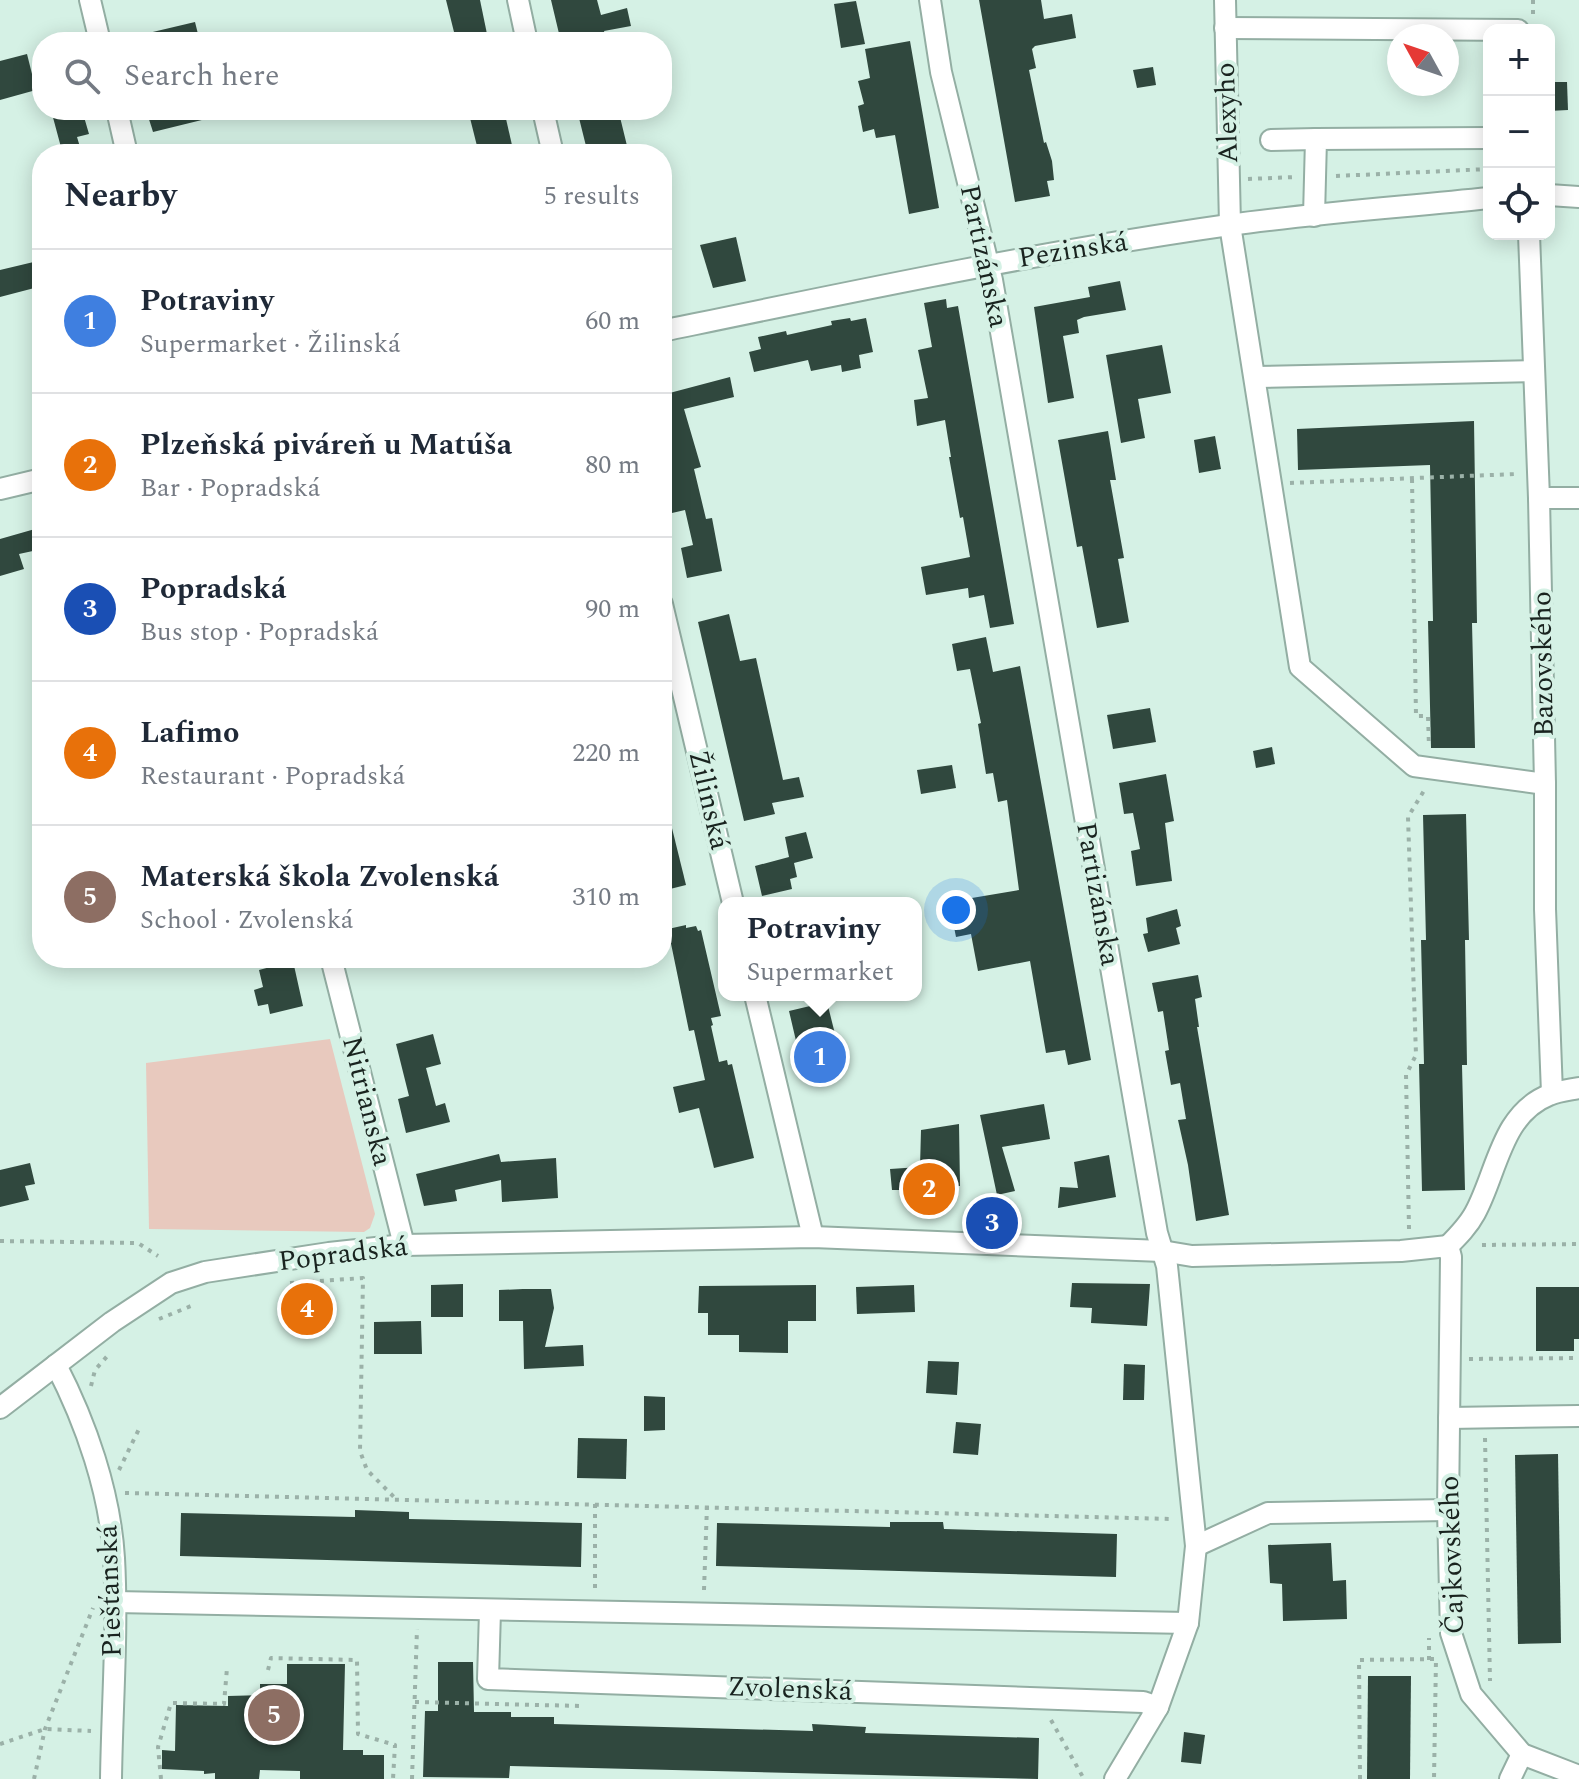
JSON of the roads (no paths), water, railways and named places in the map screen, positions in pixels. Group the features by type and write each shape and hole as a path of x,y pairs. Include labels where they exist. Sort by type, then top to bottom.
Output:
{"street":[{"path":"90,0 98,32"},
{"path":"518,0 525,32"},
{"name":"Partizánska","path":"930,0 941,72 988,264 1167,1266 1196,1546 1188,1623 1158,1707 1115,1779"},
{"name":"Alexyho","path":"1225,0 1230,225 1300,667 1414,766 1545,784"},
{"path":"1225,28 1483,30"},
{"path":"119,120 125,144"},
{"path":"545,120 551,144"},
{"path":"1271,140 1483,138"},
{"path":"1314,216 1316,139"},
{"path":"1555,195 1579,197"},
{"name":"Pezinská","path":"672,329 988,264 1230,225 1483,199"},
{"name":"Bazovského","path":"1529,240 1539,498 1545,909 1552,1093"},
{"path":"1255,377 1534,371"},
{"path":"0,489 32,481"},
{"path":"1539,498 1579,498"},
{"name":"Žilinská","path":"672,646 732,897"},
{"name":"Nitrianska","path":"334,968 404,1245"},
{"path":"756,1001 813,1237"},
{"path":"1448,1246 1465,1229 1476,1211 1502,1145 1513,1126 1528,1108 1552,1093 1579,1088"},
{"name":"Popradská","path":"0,1408 112,1322 171,1283 205,1272 404,1245 813,1237 1162,1251 1192,1256 1401,1251 1448,1246"},
{"name":"Čajkovského","path":"1448,1246 1451,1257 1448,1510 1451,1633 1471,1694 1522,1754 1579,1776"},
{"name":"Piešťanská","path":"56,1365 80,1418 101,1482 114,1555 106,1600 111,1779"},
{"path":"1449,1418 1579,1416"},
{"path":"1196,1546 1268,1513 1448,1510"},
{"path":"106,1600 490,1611 1188,1623"},
{"name":"Zvolenská","path":"490,1611 488,1679 1143,1702 1158,1707"},
{"path":"1510,1779 1522,1754"}],"place":[{"name":"Potraviny","path":"820,1057"},
{"name":"Plzeňská piváreň u Matúša","path":"929,1189"},
{"name":"Popradská","path":"992,1223"},
{"name":"Lafimo","path":"307,1309"},
{"name":"Materská škola Zvolenská","path":"274,1715"}]}
